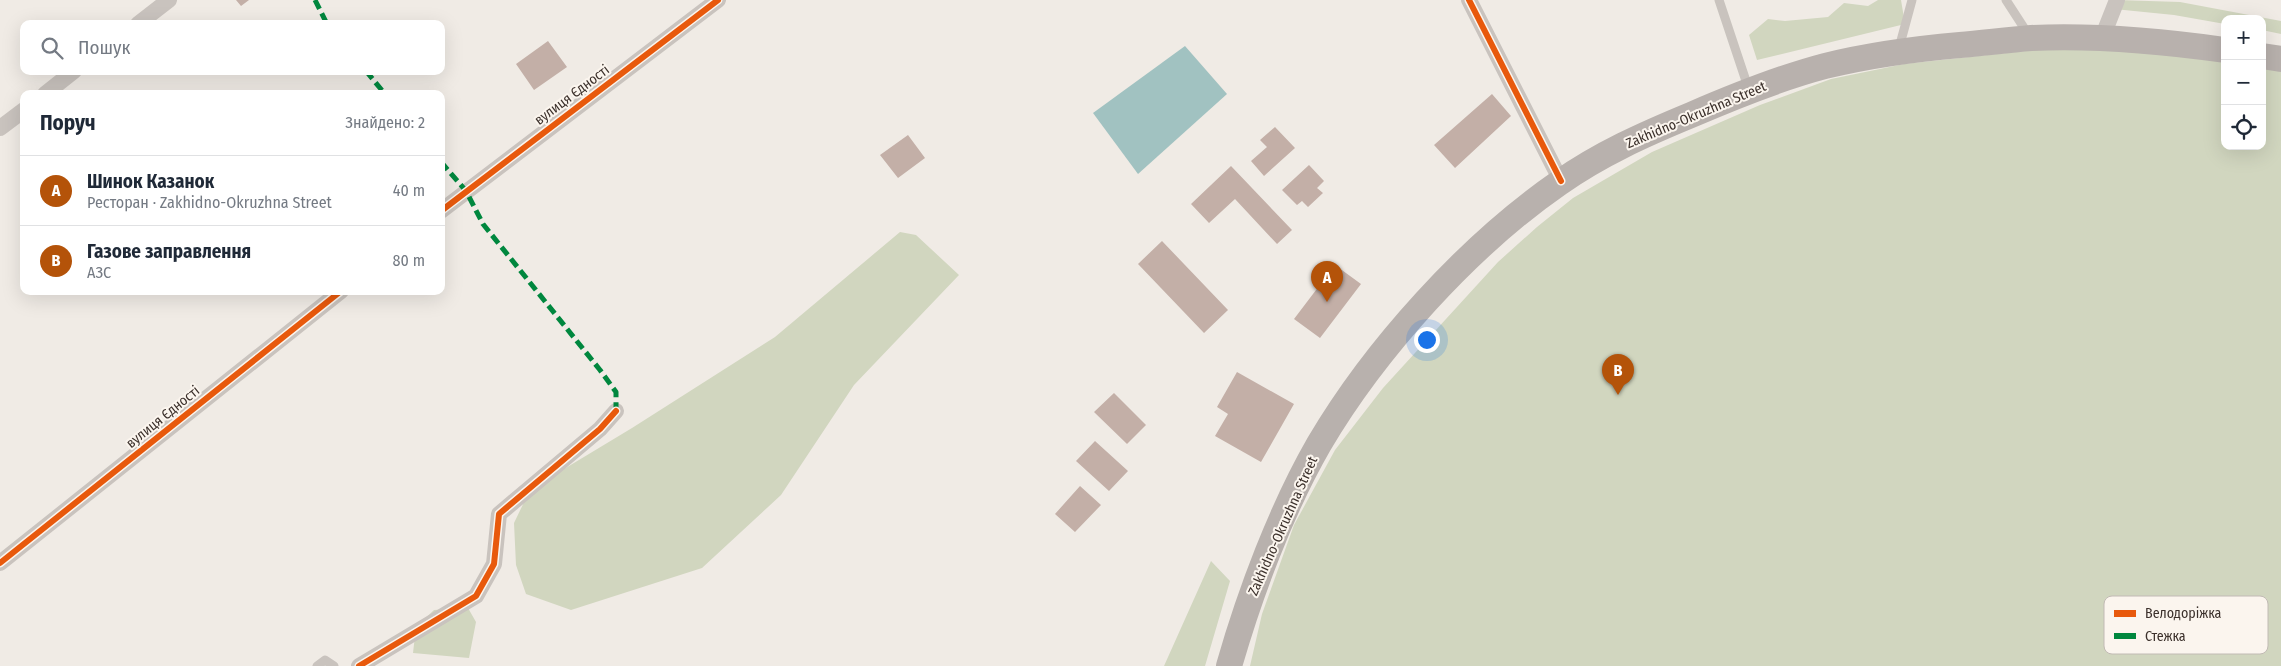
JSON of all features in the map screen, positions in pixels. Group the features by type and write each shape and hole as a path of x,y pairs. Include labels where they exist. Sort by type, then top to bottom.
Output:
{"main road":[{"name":"Zakhidno-Okruzhna Street","path":"1229,666 1245,612 1280,524 1318,446 1360,380 1418,311 1475,252 1520,211 1561,181 1634,138 1750,90 1824,66 1898,51 2031,38 2102,38 2180,44 2221,49"},
{"path":"2266,57 2281,59"}],"street":[{"path":"143,20 169,0"},
{"name":"вулиця Єдності","path":"445,208 718,0"},
{"path":"1469,0 1561,181"},
{"path":"2102,38 2115,4"},
{"path":"50,90 69,75"},
{"path":"0,128 20,113"},
{"name":"вулиця Єдності","path":"0,563 336,295"},
{"path":"359,666 476,596 494,564 499,514 600,429 616,411"}],"lane":[{"path":"1720,0 1750,90"},
{"path":"1898,51 1912,0"},
{"path":"2006,0 2031,38"},
{"path":"317,666 325,660 334,666"}],"green space":[{"path":"1878,0 1901,0 1905,24 1757,60 1749,35 1768,19 1785,21 1828,17 1844,3 1868,6"},
{"path":"2117,0 2180,2 2249,15 2221,15 2221,23 2174,15 2114,9"},
{"path":"2266,18 2281,21 2281,34 2266,31"},
{"path":"2104,48 2221,58 2221,150 2266,150 2266,64 2281,67 2281,666 1250,666 1262,614 1294,525 1335,450 1383,388 1498,262 1573,198 1652,152 1760,105 1831,79 1904,64 2034,50"},
{"path":"900,232 916,235 959,275 854,385 781,495 702,568 571,610 526,594 516,565 514,523 527,496 564,469 775,337"},
{"path":"1211,561 1230,581 1205,666 1164,666"},
{"path":"468,608 476,622 469,658 413,653 416,627 434,610"}],"water":[{"path":"1185,46 1227,94 1138,174 1093,113"}],"building":[{"path":"236,0 249,0 241,6"},
{"path":"548,41 567,67 534,90 516,64"},
{"path":"1492,94 1511,116 1455,168 1434,145"},
{"path":"1275,127 1295,148 1264,176 1251,161 1267,147 1260,140"},
{"path":"908,135 925,158 898,178 880,155"},
{"path":"1309,165 1324,181 1317,188 1323,193 1308,207 1302,201 1297,205 1282,190"},
{"path":"1231,166 1292,230 1277,244 1235,199 1209,223 1191,204"},
{"path":"1162,241 1228,310 1204,333 1138,264"},
{"path":"1335,265 1361,284 1320,338 1294,319"},
{"path":"1237,372 1294,404 1261,462 1215,436 1228,414 1217,407"},
{"path":"1114,393 1146,425 1127,444 1094,412"},
{"path":"1095,441 1128,471 1109,491 1076,461"},
{"path":"1080,486 1101,505 1075,532 1055,514"}],"marked path":[{"path":"315,0 325,20"},
{"path":"369,75 382,90"},
{"path":"445,167 466,191 483,224 616,392 616,411"}],"cycle path":[{"path":"445,208 718,0"},
{"path":"1469,0 1561,181"},
{"path":"0,563 336,295"},
{"path":"359,666 476,596 494,564 499,514 600,429 616,411"}],"place":[{"name":"Шинок Казанок","path":"1327,302"},
{"name":"Газове заправлення","path":"1618,395"}]}
